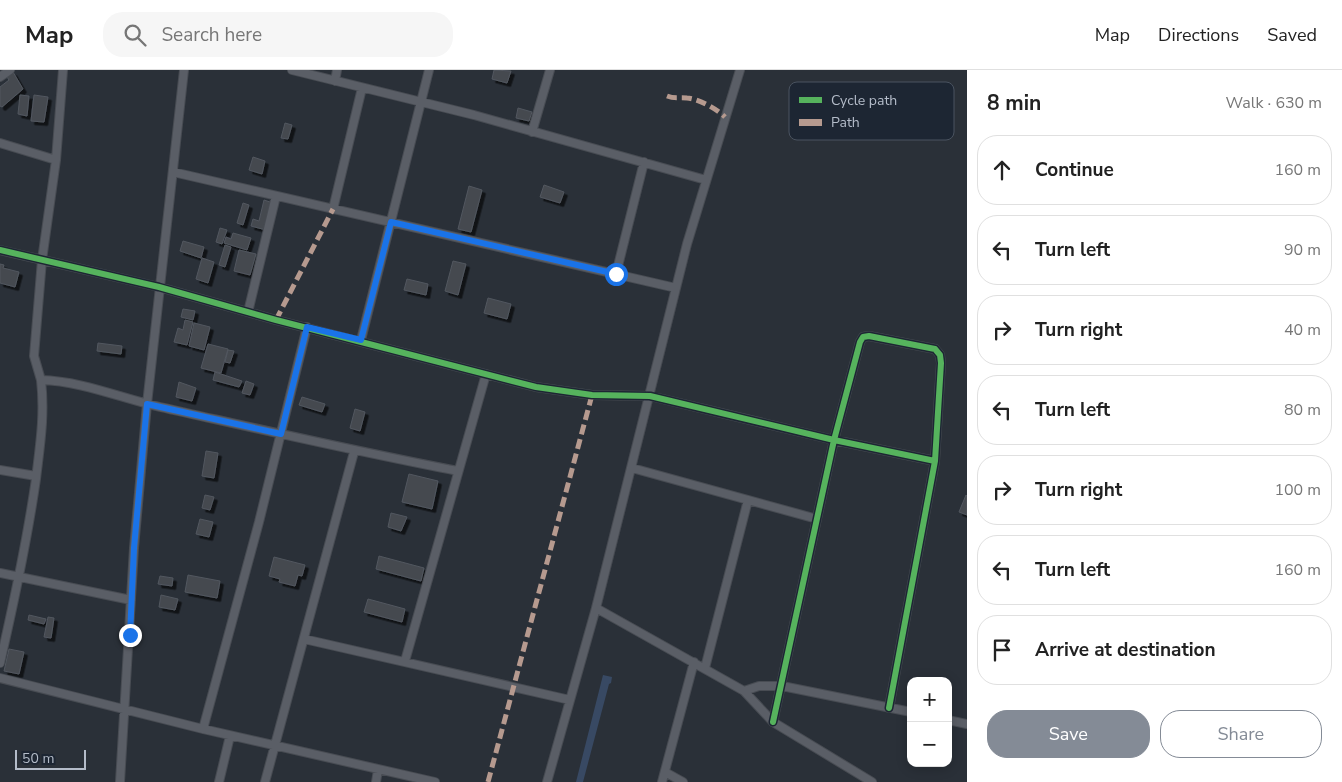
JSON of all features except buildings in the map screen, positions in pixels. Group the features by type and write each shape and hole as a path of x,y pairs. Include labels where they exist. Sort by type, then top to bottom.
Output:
{"street":[{"path":"0,77 10,70"},
{"path":"0,663 19,577 36,476 44,406 41,380 34,356 42,260 56,160 63,70"},
{"path":"120,782 126,710 131,600 147,404 184,70"},
{"path":"292,70 421,102 706,180"},
{"path":"335,81 337,70"},
{"path":"361,340 429,70"},
{"path":"532,132 550,70"},
{"path":"546,782 596,608 676,288 706,180 740,70"},
{"path":"333,209 362,88"},
{"path":"0,142 56,160"},
{"path":"616,274 644,162"},
{"path":"173,172 676,288"},
{"path":"248,312 276,196"},
{"path":"0,250 160,287 248,312 486,374 563,392 650,396 834,440 935,461"},
{"path":"203,729 259,522 307,327"},
{"path":"773,722 834,440 860,342 864,337 935,349 940,355 941,363 935,461 889,708"},
{"path":"405,660 486,374"},
{"path":"41,380 60,381 147,404 354,452 458,471"},
{"path":"266,782 354,452"},
{"path":"632,468 817,519"},
{"path":"0,470 36,476"},
{"path":"705,668 748,500"},
{"path":"0,573 131,600"},
{"path":"596,608 744,691 773,722 872,782"},
{"path":"304,639 405,660 570,700"},
{"path":"662,782 694,662"},
{"path":"0,678 230,736 435,782"},
{"path":"744,691 759,686 782,686 907,711"},
{"path":"952,721 967,724"},
{"path":"219,782 230,736"},
{"path":"376,782 378,770"},
{"path":"665,772 683,782"}],"water":[{"path":"603,675 612,677 611,683 609,684 583,782 576,782"}],"marked path":[{"path":"667,96 697,100 725,117"},
{"path":"276,320 333,209"},
{"path":"488,782 592,395"}],"cycle path":[{"path":"0,250 159,287 276,320 536,387 592,395 650,396 834,440 935,461"},
{"path":"773,722 834,440 860,342 863,337 869,336 935,349 940,355 941,363 935,461 889,708"}],"route":[{"path":"130,635 134,548 147,404 281,434 307,327 361,340 391,222 616,274"}]}
